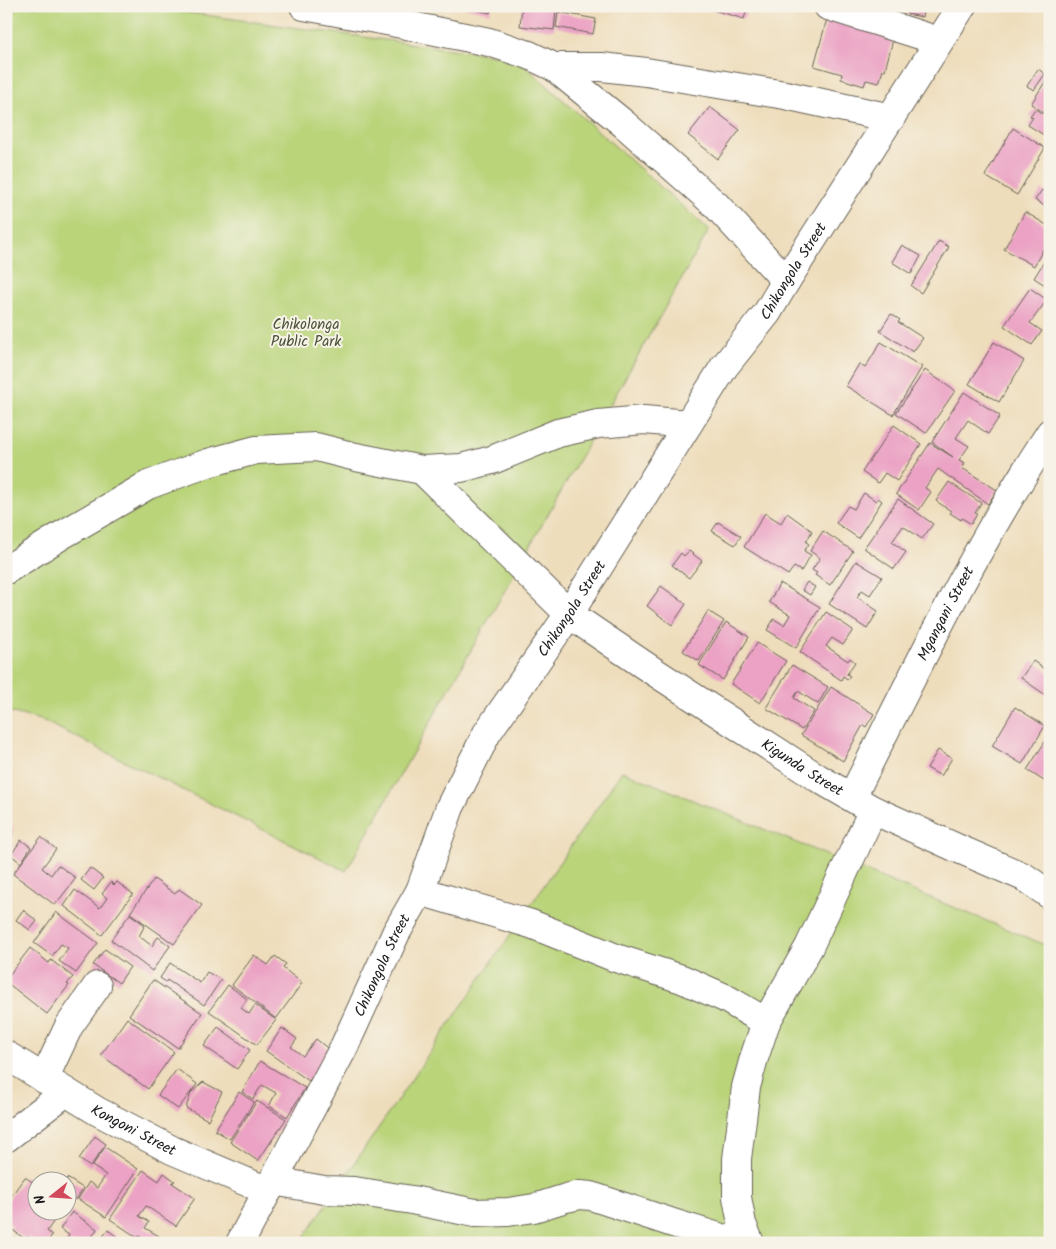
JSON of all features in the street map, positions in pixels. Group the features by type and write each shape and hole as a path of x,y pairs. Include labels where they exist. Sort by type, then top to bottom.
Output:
{"street":[{"path":"304,6 489,42 529,54 554,67 624,124 716,205 786,281"},
{"path":"828,6 939,41"},
{"name":"Chikongola Street","path":"240,1243 344,1047 396,933 420,891 450,807 487,733 569,614 724,367 767,313 962,6"},
{"path":"554,67 602,67 646,72 785,94 891,118"},
{"path":"6,570 148,485 208,463 256,450 316,447 422,470 460,468 492,460 558,433 598,424 644,420 688,424"},
{"name":"Mgangani Street","path":"750,1243 742,1224 737,1197 737,1159 746,1087 766,1022 809,948 907,687 992,527 1050,433"},
{"name":"Kigunda Street","path":"422,470 569,614 644,665 818,778 862,804 1024,877 1050,895"},
{"path":"420,891 531,924 616,958 682,979 725,998 766,1022"},
{"path":"6,1138 55,1085 69,1026 97,986"},
{"name":"Kongoni Street","path":"6,1055 97,1111 172,1150 271,1186 354,1191 412,1200 475,1213 525,1210 566,1198 580,1195 590,1196 738,1243"}],"green space":[{"name":"Chikolonga Public Park","path":"6,6 139,6 516,58 709,230 346,871 44,721 6,711"},
{"path":"622,771 1050,947 1050,1243 300,1243"}],"building":[{"path":"459,6 492,6 490,13"},
{"path":"522,6 556,9 554,30 520,26"},
{"path":"700,6 748,6 744,19"},
{"path":"909,6 924,6 922,17 907,14"},
{"path":"558,12 596,19 593,34 556,27"},
{"path":"828,15 895,32 885,70 883,70 879,83 866,80 864,86 841,79 842,74 814,66"},
{"path":"1038,69 1045,74 1034,90 1027,86"},
{"path":"1050,74 1050,116 1031,104"},
{"path":"710,107 740,130 718,159 688,135"},
{"path":"1035,109 1050,118 1050,139 1028,125 1033,117 1030,116"},
{"path":"1013,128 1045,148 1017,195 985,176"},
{"path":"1042,190 1050,195 1050,203 1046,207 1035,200"},
{"path":"1025,212 1050,227 1050,237 1034,266 1004,249"},
{"path":"939,241 949,247 921,293 911,286"},
{"path":"902,245 921,256 911,274 892,262"},
{"path":"1050,252 1050,288 1034,278"},
{"path":"1030,288 1047,300 1030,323 1042,331 1032,345 1004,326"},
{"path":"891,314 900,320 898,322 923,338 913,352 880,331"},
{"path":"881,342 922,367 893,415 846,386 859,364 865,368"},
{"path":"994,342 1024,361 999,402 969,384"},
{"path":"925,370 955,391 926,433 896,413"},
{"path":"964,392 1000,416 988,434 968,420 956,438 969,446 959,460 965,463 962,468 997,490 988,504 938,469 925,488 931,492 919,510 896,494 930,443 953,457 932,442"},
{"path":"894,425 921,444 897,481 885,473 878,483 862,472"},
{"path":"949,482 981,503 971,524 950,513 951,511 936,501"},
{"path":"864,493 876,501 878,498 882,501 858,538 836,523 848,506 854,509"},
{"path":"898,499 933,524 922,539 903,526 892,542 906,552 894,569 864,548"},
{"path":"765,513 781,523 787,513 812,531 806,542 809,544 804,551 811,555 801,571 794,567 788,575 744,547"},
{"path":"718,522 741,536 735,545 712,531"},
{"path":"823,531 853,551 830,585 815,575 817,573 812,570 820,558 810,551"},
{"path":"689,551 702,561 689,578 672,565 681,553 684,556"},
{"path":"856,561 882,577 870,595 862,590 857,597 878,611 867,629 829,604"},
{"path":"807,582 815,587 810,595 802,590"},
{"path":"780,583 820,607 796,648 767,630 774,619 784,625 790,615 769,602"},
{"path":"661,586 686,604 672,625 647,606"},
{"path":"708,611 724,621 699,661 683,651"},
{"path":"826,612 853,630 843,645 832,638 826,646 848,661 850,658 855,662 847,674 850,676 847,679 843,676 841,680 800,652"},
{"path":"726,622 749,637 723,680 699,665"},
{"path":"757,643 786,661 760,703 731,684"},
{"path":"1033,661 1050,673 1050,698 1021,678"},
{"path":"792,665 828,687 818,704 798,691 794,698 814,711 802,730 766,708"},
{"path":"831,687 874,714 866,727 863,725 843,761 801,735"},
{"path":"1015,707 1045,726 1022,764 992,746"},
{"path":"1050,734 1050,785 1027,770"},
{"path":"938,750 952,758 941,776 927,768"},
{"path":"6,825 13,826 11,843 6,842"},
{"path":"41,837 56,849 42,868 51,875 58,865 76,878 55,905 13,874"},
{"path":"21,840 31,847 21,863 11,855"},
{"path":"6,843 12,844 7,872 6,872"},
{"path":"90,868 103,878 94,890 81,880"},
{"path":"154,879 175,894 179,889 202,905 174,944 130,913"},
{"path":"111,882 114,885 117,882 133,894 102,935 64,906 75,890 100,908 107,898 102,894"},
{"path":"23,910 37,921 30,930 16,920"},
{"path":"56,912 98,943 76,973 59,961 68,948 61,944 52,956 34,943"},
{"path":"130,914 145,925 139,936 152,946 158,937 170,946 152,971 111,940"},
{"path":"30,948 49,963 51,960 73,977 47,1014 6,982 6,979"},
{"path":"105,949 130,967 119,983 93,965"},
{"path":"254,955 268,965 275,956 286,964 283,968 302,983 276,1019 232,985"},
{"path":"170,963 200,983 207,972 221,980 204,1005 167,980 166,982 160,978"},
{"path":"153,980 202,1013 178,1048 129,1015"},
{"path":"228,985 247,999 241,1008 249,1014 255,1005 276,1020 257,1045 209,1011"},
{"path":"127,1018 174,1052 148,1089 101,1055"},
{"path":"218,1027 250,1050 237,1069 204,1046"},
{"path":"282,1028 297,1039 291,1047 303,1056 316,1039 331,1051 309,1081 266,1051"},
{"path":"260,1061 305,1088 287,1117 269,1106 276,1093 262,1085 253,1099 242,1092"},
{"path":"177,1069 197,1084 178,1109 158,1095"},
{"path":"203,1082 222,1092 208,1120 186,1108 191,1093"},
{"path":"239,1092 254,1102 230,1139 215,1130"},
{"path":"257,1101 286,1119 258,1161 230,1142"},
{"path":"95,1136 106,1144 90,1167 79,1159"},
{"path":"105,1147 138,1169 106,1217 78,1199 89,1182 97,1188 106,1175 92,1166"},
{"path":"143,1170 159,1181 164,1173 175,1181 172,1183 195,1198 176,1226 146,1206 139,1216 149,1222 145,1228 159,1236 155,1243 149,1243 139,1236 138,1238 110,1219"},
{"path":"25,1177 28,1179 28,1222 53,1222 47,1231 52,1235 47,1243 37,1243 28,1237 26,1240 10,1228 12,1225 6,1221 6,1203"},
{"path":"78,1185 83,1188 78,1197"},
{"path":"78,1216 97,1229 88,1243 65,1243 69,1235 60,1229 65,1222 78,1222"},
{"path":"108,1230 125,1243 98,1243"}]}
